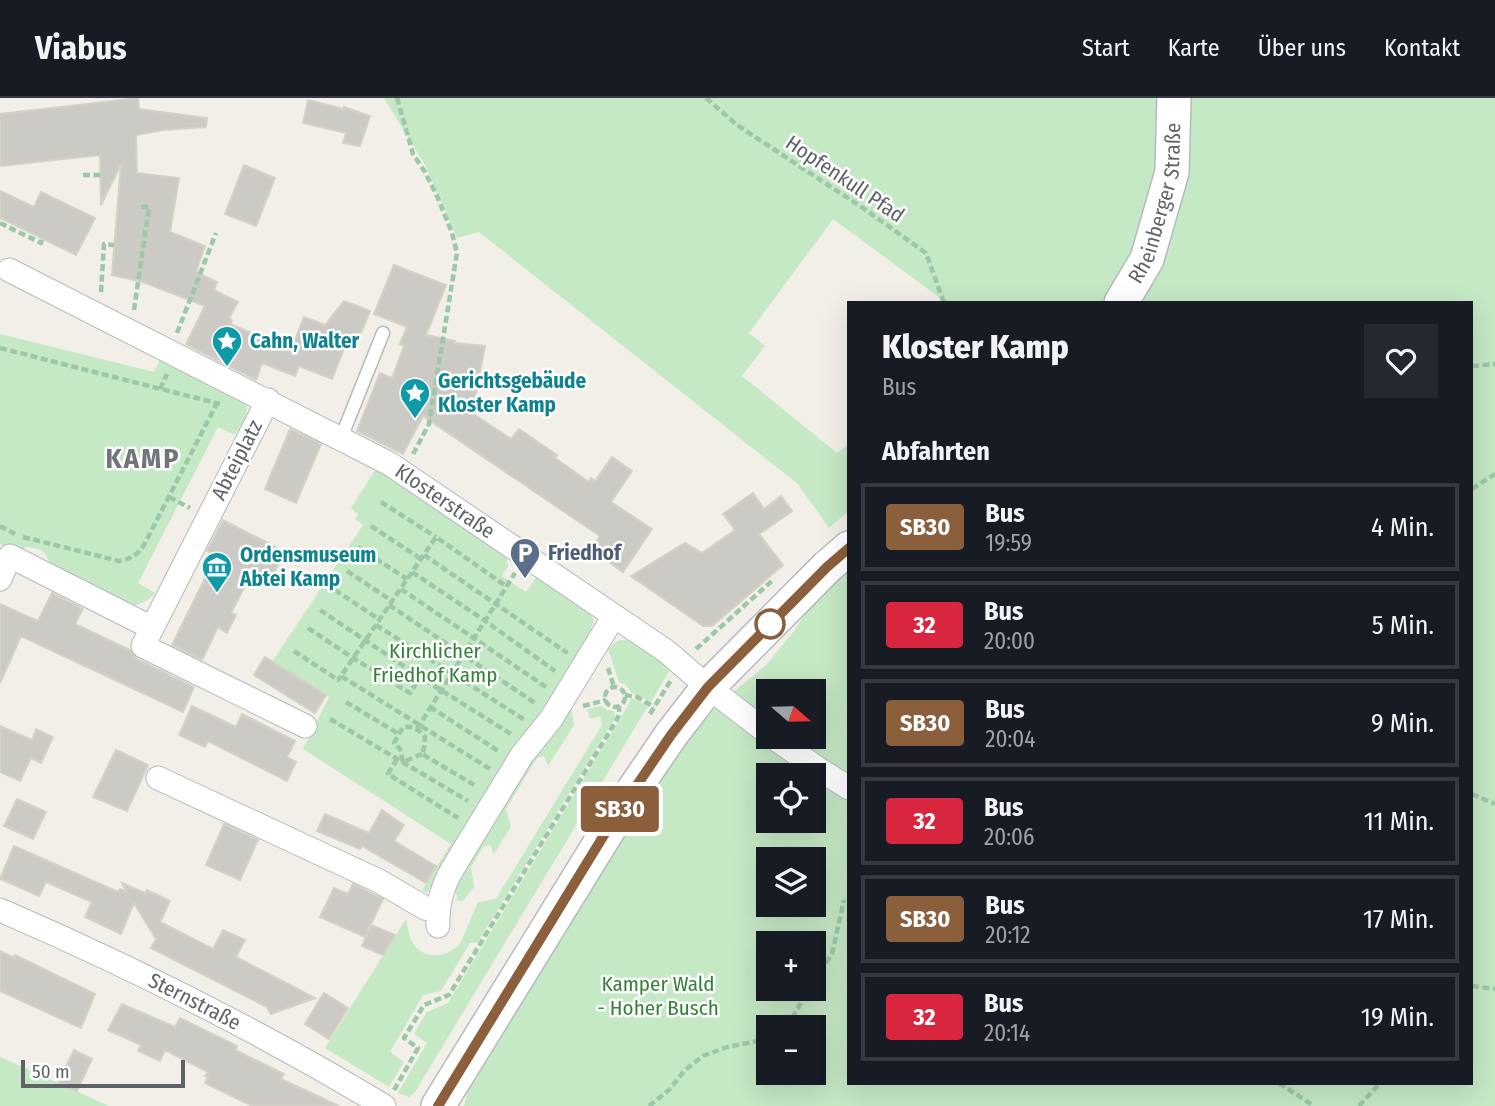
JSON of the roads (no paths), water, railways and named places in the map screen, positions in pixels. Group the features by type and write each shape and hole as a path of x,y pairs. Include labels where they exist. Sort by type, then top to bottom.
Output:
{"main road":[{"name":"Rheinberger Straße","path":"1122,301 1147,259 1172,172 1174,98"},
{"path":"438,1106 626,801 671,735 708,687 847,550"}],"street":[{"name":"Abteiplatz","path":"9,270 268,400 152,628"},
{"name":"Klosterstraße","path":"268,400 403,472 666,651 756,724"},
{"path":"0,579 5,554 152,628 143,646 305,726"},
{"path":"158,778 368,875 438,918 439,898 453,868 523,755 551,719 614,616"},
{"path":"790,749 847,787"},
{"name":"Sternstraße","path":"0,910 104,957 388,1100"}],"lane":[{"path":"341,438 383,333"}],"place":[{"name":"Cahn, Walter","path":"227,368"},
{"name":"Gerichtsgebäude Kloster Kamp","path":"415,420"},
{"name":"Friedhof","path":"525,580"},
{"name":"Ordensmuseum Abtei Kamp","path":"217,594"}],"district":[{"name":"KAMP","path":"143,458"}],"park label":[{"name":"Kirchlicher Friedhof Kamp","path":"435,663"},
{"name":"Kamper Wald - Hoher Busch","path":"658,996"}]}
